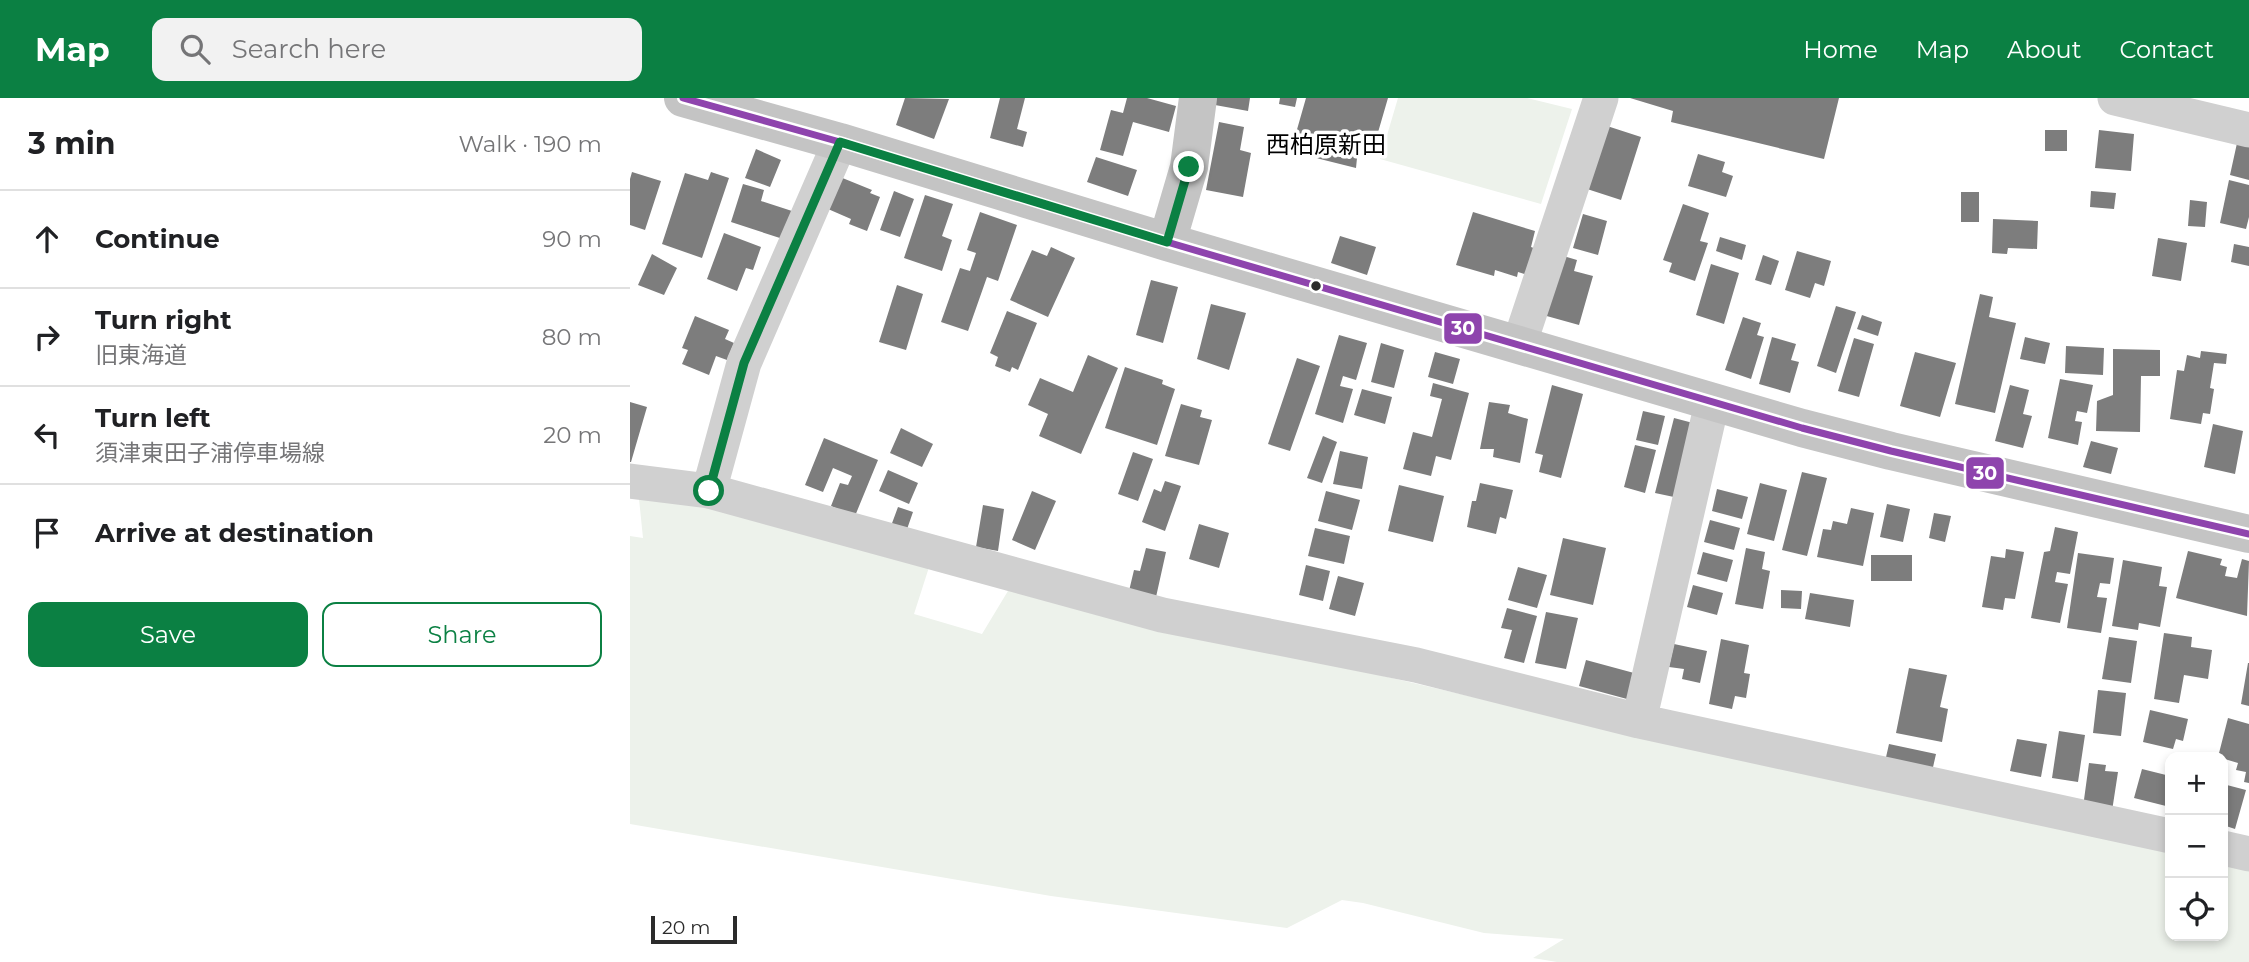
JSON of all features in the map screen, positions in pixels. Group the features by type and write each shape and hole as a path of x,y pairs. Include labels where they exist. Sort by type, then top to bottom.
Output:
{"main road":[{"path":"683,98 840,142 1167,242 1712,402 1891,451 2249,534"},
{"path":"1167,242 1189,167 1198,98"}],"street":[{"path":"1519,345 1601,98"},
{"path":"2115,98 2249,130"},
{"path":"709,491 744,363 840,142"},
{"path":"1639,721 1712,402"},
{"path":"630,481 709,491 1162,615 1416,665 1639,721 2165,835"},
{"path":"2228,849 2249,853"}],"shaded area":[{"path":"1398,98 1527,98 1572,109 1541,204 1380,159"},
{"path":"638,489 931,561 914,614 982,634 1014,581 1336,665 1753,762 2165,845 2165,941 2228,941 2228,859 2249,864 2249,962 1557,962 1533,958 1564,939 1484,933 1363,903 1342,900 1287,928 1051,896 630,824 630,536 643,538"}],"building":[{"path":"905,98 949,99 934,139 896,125"},
{"path":"1000,98 1025,98 1017,129 1027,132 1023,147 990,138"},
{"path":"1127,98 1147,98 1176,106 1169,132 1133,122 1123,156 1100,150 1111,110 1123,113"},
{"path":"1216,98 1250,98 1248,111 1215,105"},
{"path":"1280,98 1297,98 1295,107 1279,104"},
{"path":"1306,98 1388,98 1372,153 1358,148 1356,168 1304,155 1309,139 1296,133"},
{"path":"1630,98 1839,98 1824,159 1671,122 1673,111"},
{"path":"1219,122 1244,127 1240,150 1251,153 1243,197 1206,190"},
{"path":"1604,125 1641,137 1621,200 1584,188"},
{"path":"2045,130 2067,130 2067,151 2045,151"},
{"path":"2099,130 2134,134 2131,171 2095,168"},
{"path":"2239,134 2249,136 2249,180 2230,175"},
{"path":"756,149 781,160 770,187 745,178"},
{"path":"1698,154 1725,162 1722,172 1733,176 1726,197 1688,186"},
{"path":"1096,157 1137,170 1128,196 1087,182"},
{"path":"632,172 661,181 645,230 630,225"},
{"path":"711,172 729,178 702,258 662,244 685,173 708,180"},
{"path":"840,177 872,190 870,193 880,197 867,231 849,224 851,219 828,209"},
{"path":"2229,180 2249,185 2249,217 2246,229 2220,223"},
{"path":"743,184 764,190 761,201 792,211 783,239 731,222"},
{"path":"894,191 914,199 900,237 880,230"},
{"path":"2091,191 2116,193 2114,209 2090,207"},
{"path":"1961,192 1979,192 1979,222 1961,222"},
{"path":"925,195 953,204 942,236 952,240 942,271 904,258"},
{"path":"2190,200 2207,202 2205,227 2188,226"},
{"path":"1683,204 1709,213 1700,241 1708,243 1695,281 1669,272 1672,263 1663,260"},
{"path":"980,212 1017,225 998,281 987,277 968,331 941,322 960,268 970,271 976,253 967,250"},
{"path":"1473,212 1535,231 1531,247 1539,250 1531,276 1518,272 1517,277 1495,270 1494,276 1456,265"},
{"path":"1583,214 1607,221 1598,255 1573,248"},
{"path":"1993,219 2038,221 2037,249 2008,248 2007,254 1992,253"},
{"path":"724,233 761,247 753,270 746,268 737,291 707,279"},
{"path":"1340,236 1376,247 1367,275 1331,263"},
{"path":"1720,237 1746,245 1742,260 1716,251"},
{"path":"2158,238 2187,243 2181,281 2152,276"},
{"path":"2234,244 2249,247 2249,266 2231,262"},
{"path":"1051,247 1075,258 1048,317 1010,300 1032,250 1047,256"},
{"path":"1797,251 1831,261 1824,286 1815,283 1810,298 1785,290"},
{"path":"652,254 677,268 664,295 638,285"},
{"path":"1560,255 1577,260 1574,271 1593,276 1579,325 1543,315"},
{"path":"1763,255 1779,261 1771,285 1755,280"},
{"path":"1711,264 1739,273 1724,324 1696,315"},
{"path":"1151,280 1178,287 1163,343 1136,335"},
{"path":"897,285 923,294 906,350 879,342"},
{"path":"1980,294 1993,297 1989,317 2016,323 1995,413 1955,404"},
{"path":"1211,304 1246,313 1229,370 1197,359"},
{"path":"1836,306 1856,312 1836,373 1817,366"},
{"path":"1007,311 1037,323 1018,370 1012,367 1010,372 995,366 998,357 990,353"},
{"path":"1862,315 1882,322 1878,336 1857,329"},
{"path":"695,316 729,330 725,339 734,343 727,360 716,356 709,375 682,364 688,350 682,348"},
{"path":"1743,317 1761,323 1757,335 1764,337 1751,379 1725,370"},
{"path":"1339,335 1367,343 1356,380 1343,376 1340,386 1353,389 1343,423 1315,414"},
{"path":"1772,337 1796,344 1791,360 1799,362 1790,393 1759,384"},
{"path":"2025,337 2050,343 2045,364 2020,359"},
{"path":"1854,338 1874,344 1859,397 1838,391"},
{"path":"1381,343 1404,350 1394,388 1371,382"},
{"path":"2066,346 2104,348 2103,375 2065,373"},
{"path":"2113,349 2160,350 2160,376 2141,376 2140,432 2096,431 2097,401 2113,395"},
{"path":"2201,351 2227,354 2226,364 2214,363 2210,414 2203,413 2201,424 2170,419 2177,370 2184,371 2187,355 2200,358"},
{"path":"1435,352 1460,359 1453,384 1428,377"},
{"path":"1915,352 1956,363 1940,417 1900,406"},
{"path":"1088,355 1118,368 1081,454 1039,436 1048,414 1028,405 1040,378 1073,392"},
{"path":"1297,358 1320,366 1290,451 1268,444"},
{"path":"1125,367 1163,380 1162,384 1175,389 1157,445 1105,428"},
{"path":"2060,379 2093,385 2087,413 2077,411 2075,421 2082,422 2078,445 2048,438"},
{"path":"1433,383 1469,393 1451,460 1436,456 1431,476 1403,469 1413,432 1432,437 1442,399 1430,396"},
{"path":"1552,385 1583,394 1561,478 1539,472 1543,455 1535,453"},
{"path":"2010,385 2029,390 2023,414 2032,416 2023,448 1995,441"},
{"path":"1362,389 1392,397 1385,424 1354,415"},
{"path":"630,402 647,407 631,462 630,462"},
{"path":"1489,402 1510,405 1508,413 1528,419 1520,463 1493,457 1494,449 1480,449"},
{"path":"1181,404 1202,410 1200,417 1212,420 1199,465 1165,456"},
{"path":"1643,411 1665,416 1658,445 1636,440"},
{"path":"1674,418 1693,423 1674,497 1655,493"},
{"path":"2213,424 2243,431 2235,474 2204,467"},
{"path":"901,428 933,444 922,467 890,453"},
{"path":"1323,436 1337,442 1322,483 1307,478"},
{"path":"824,438 878,460 855,516 831,506 840,483 848,485 852,476 833,468 823,492 805,485"},
{"path":"2091,441 2118,448 2111,474 2083,467"},
{"path":"1635,445 1656,450 1645,493 1624,487"},
{"path":"1340,451 1368,457 1362,489 1333,484"},
{"path":"1133,452 1153,459 1138,501 1118,494"},
{"path":"888,470 918,483 909,504 879,491"},
{"path":"1802,472 1827,478 1807,556 1782,550"},
{"path":"1165,481 1181,486 1165,531 1142,522 1154,489 1161,492"},
{"path":"1480,483 1513,490 1506,519 1500,517 1496,534 1467,527 1472,501 1476,501"},
{"path":"1760,483 1787,490 1774,541 1747,534"},
{"path":"1399,485 1444,496 1433,542 1388,531"},
{"path":"1717,489 1748,497 1742,519 1712,511"},
{"path":"1032,491 1056,501 1035,550 1012,540"},
{"path":"1326,491 1360,500 1352,530 1318,521"},
{"path":"1887,504 1910,509 1903,542 1880,537"},
{"path":"983,505 1004,509 998,551 976,547"},
{"path":"898,507 913,512 906,532 891,526"},
{"path":"1851,508 1874,513 1863,566 1817,557 1823,529 1831,530 1833,521 1847,524"},
{"path":"1934,513 1951,516 1945,542 1929,538"},
{"path":"1710,520 1740,528 1734,550 1704,542"},
{"path":"1199,524 1229,533 1219,568 1189,559"},
{"path":"2055,527 2078,532 2070,574 2057,572 2055,582 2068,584 2060,623 2031,618 2044,552 2050,551"},
{"path":"1315,528 1350,536 1344,564 1308,556"},
{"path":"1563,538 1606,548 1593,605 1550,595"},
{"path":"1146,548 1166,552 1156,597 1129,591 1134,570 1140,571"},
{"path":"1746,548 1765,552 1762,569 1770,571 1763,609 1735,604"},
{"path":"2006,549 2024,552 2015,599 2005,598 2003,610 1982,607 1991,556 2005,558"},
{"path":"2188,551 2222,559 2220,565 2227,567 2225,576 2237,578 2242,559 2249,561 2247,616 2176,598"},
{"path":"1703,552 1733,560 1727,582 1697,574"},
{"path":"2078,553 2114,558 2110,584 2100,583 2097,597 2107,598 2101,633 2067,628"},
{"path":"1871,555 1912,555 1912,581 1871,581"},
{"path":"2123,560 2162,567 2159,586 2167,587 2160,627 2139,623 2138,630 2112,626"},
{"path":"1306,565 1330,571 1323,601 1299,595"},
{"path":"1518,567 1547,575 1537,608 1508,600"},
{"path":"1338,576 1364,583 1355,616 1329,609"},
{"path":"1693,585 1723,593 1717,615 1687,607"},
{"path":"1781,590 1802,591 1801,609 1781,608"},
{"path":"1810,593 1854,600 1850,627 1805,619"},
{"path":"1507,608 1537,616 1524,663 1504,658 1512,630 1501,628"},
{"path":"1546,612 1578,618 1566,669 1535,663"},
{"path":"2164,633 2192,637 2191,647 2212,650 2208,679 2184,675 2179,703 2154,699"},
{"path":"2109,637 2137,641 2131,683 2102,679"},
{"path":"1721,639 1749,645 1744,673 1750,674 1746,698 1735,696 1732,709 1709,704"},
{"path":"1674,644 1707,651 1700,683 1682,679 1684,669 1669,667"},
{"path":"1586,660 1634,673 1627,699 1579,686"},
{"path":"2249,663 2249,706 2241,704"},
{"path":"1909,668 1947,675 1940,707 1948,709 1942,742 1896,733"},
{"path":"2098,690 2126,693 2121,736 2093,733"},
{"path":"2150,710 2188,719 2183,741 2176,739 2173,749 2143,742"},
{"path":"2228,718 2249,724 2249,783 2244,782 2246,772 2236,770 2238,763 2228,760 2228,752 2219,752"},
{"path":"2059,731 2085,735 2078,782 2052,778"},
{"path":"2017,739 2047,744 2041,777 2010,771"},
{"path":"1889,744 1936,754 1931,776 1884,766"},
{"path":"2089,763 2106,765 2105,771 2118,772 2112,811 2083,807"},
{"path":"2142,769 2165,775 2165,806 2134,798"},
{"path":"2228,785 2246,790 2235,829 2228,827"}],"transit line":[{"name":"30","path":"683,98 840,142 1167,242 1802,428 2249,534"}],"district":[{"name":"西柏原新田","path":"1326,145"}],"route":[{"path":"709,491 744,363 840,142 1167,242 1189,167"}]}
